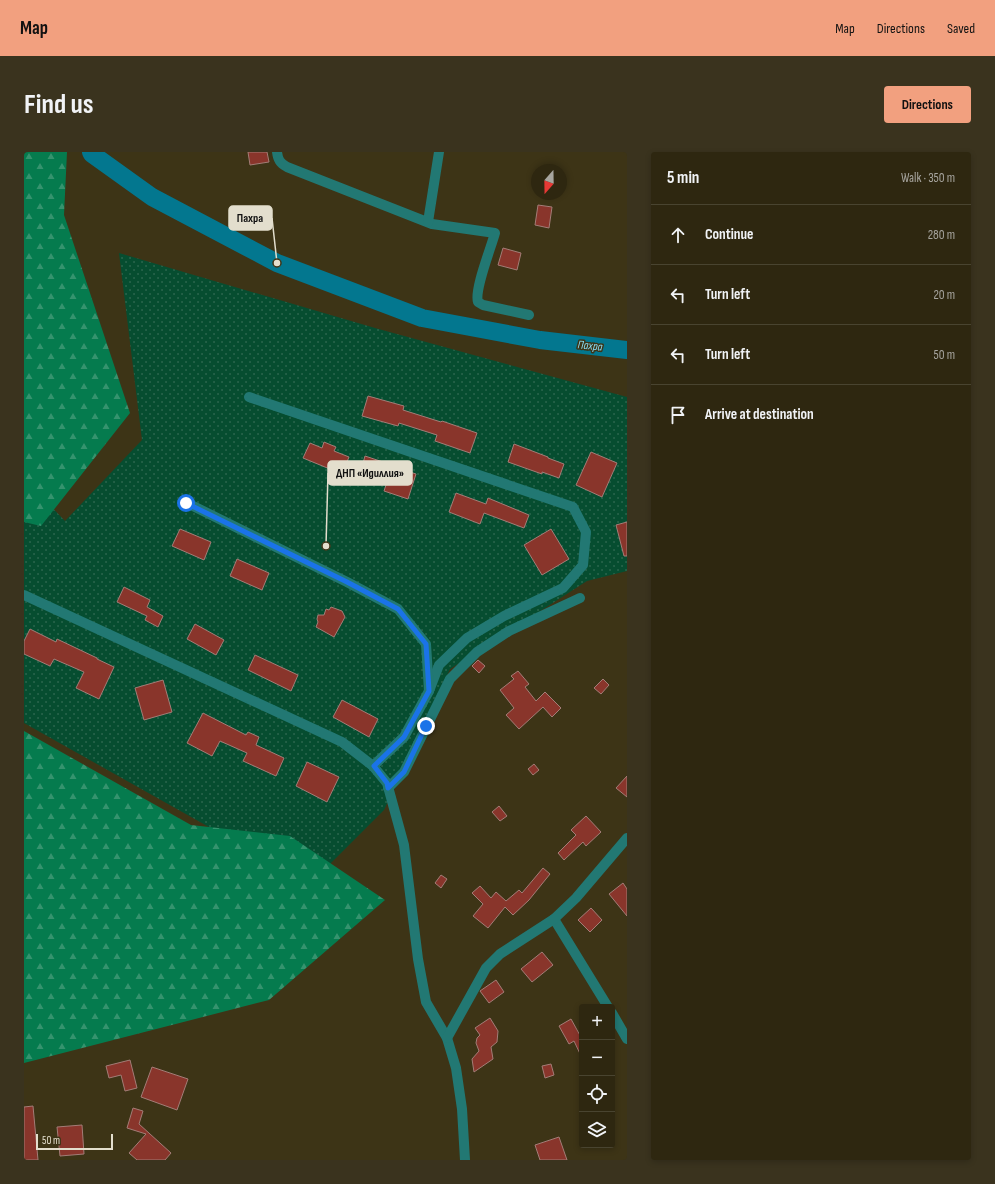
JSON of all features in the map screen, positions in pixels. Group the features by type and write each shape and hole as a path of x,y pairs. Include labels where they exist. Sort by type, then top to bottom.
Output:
{"street":[{"path":"277,152 278,160 288,167 432,224 495,234 479,288 477,297 478,302 483,305 530,315"},
{"path":"428,222 439,152"},
{"path":"249,397 573,508 586,532 583,565 563,588 504,616 467,638 439,665 429,691 404,737 374,766"},
{"path":"186,503 347,582 398,609 426,644 429,691"},
{"path":"24,595 342,742 374,766 387,783 404,845 418,959 426,1002 447,1038 456,1068 462,1109 465,1160"},
{"path":"388,788 404,772 450,680 477,652 509,631 580,598"},
{"path":"447,1038 486,968 500,954 554,919 576,898 627,838"},
{"path":"554,919 606,1004"},
{"path":"615,1018 627,1039"}],"green space":[{"path":"24,152 67,152 64,215 130,413 41,526 24,522"},
{"path":"119,253 375,328 627,397 627,571 587,581 450,669 384,810 310,884 24,723 24,478 65,521 142,440"},
{"path":"24,731 191,825 290,836 385,900 269,1000 24,1063"}],"building":[{"path":"248,152 267,152 269,162 250,165"},
{"path":"538,205 552,207 549,228 535,225"},
{"path":"503,248 521,253 517,270 498,265"},
{"path":"368,396 404,406 403,410 477,433 470,453 435,441 437,435 399,423 398,426 362,416"},
{"path":"324,442 336,447 334,451 349,457 342,474 303,458 310,443 322,448"},
{"path":"514,444 564,464 559,478 542,472 542,474 508,462"},
{"path":"591,452 617,463 602,497 576,485"},
{"path":"365,456 383,462 382,467 400,473 401,469 416,474 408,499 384,491 388,479 361,470"},
{"path":"456,493 486,504 488,498 529,515 524,528 484,513 480,524 449,512"},
{"path":"627,522 627,556 624,556 616,525"},
{"path":"180,529 211,542 204,560 172,546"},
{"path":"551,529 569,559 542,575 524,545"},
{"path":"237,559 269,573 262,590 230,576"},
{"path":"124,587 150,600 147,607 163,616 158,627 145,620 147,616 117,602"},
{"path":"331,607 342,611 345,617 334,637 316,627 318,615 324,615 326,609 329,610"},
{"path":"195,624 224,640 216,655 187,639"},
{"path":"30,629 56,642 57,639 114,667 99,699 76,688 84,672 54,659 50,666 24,654 24,641"},
{"path":"255,655 298,675 291,691 248,670"},
{"path":"478,660 485,666 479,673 472,666"},
{"path":"518,671 529,684 525,687 536,701 545,692 561,708 552,717 543,707 519,729 506,715 514,708 500,690 514,679 511,676"},
{"path":"603,679 609,685 601,694 594,688"},
{"path":"163,680 172,712 144,720 135,688"},
{"path":"342,700 378,719 369,737 333,717"},
{"path":"203,713 246,735 248,732 259,737 256,745 284,758 276,776 243,761 247,753 220,741 212,756 187,743"},
{"path":"307,762 339,777 327,802 296,786"},
{"path":"534,764 539,770 533,775 528,769"},
{"path":"627,776 627,797 616,788"},
{"path":"499,806 507,816 500,821 492,812"},
{"path":"586,816 601,832 586,846 583,842 564,860 558,853 576,835 571,830"},
{"path":"543,868 550,874 529,900 513,915 505,907 488,928 473,916 483,904 472,893 480,886 491,898 496,892 506,901 519,890 522,893"},
{"path":"441,875 447,879 441,888 435,883"},
{"path":"623,883 627,889 627,916 609,894"},
{"path":"591,908 602,920 590,932 578,920"},
{"path":"542,952 553,965 532,982 521,969"},
{"path":"496,980 504,992 489,1003 480,991"},
{"path":"490,1018 498,1031 497,1042 491,1047 493,1059 474,1072 472,1059 479,1051 476,1043 477,1038 480,1035 475,1028"},
{"path":"571,1019 579,1034 579,1052 574,1041 569,1044 559,1026"},
{"path":"130,1060 137,1088 125,1091 121,1075 109,1078 106,1066"},
{"path":"551,1064 554,1075 545,1078 542,1066"},
{"path":"152,1067 188,1079 177,1110 141,1097"},
{"path":"33,1106 38,1160 24,1160 24,1107"},
{"path":"133,1108 143,1111 139,1124 171,1153 165,1160 137,1160 129,1153 146,1134 127,1128"},
{"path":"82,1125 84,1154 60,1156 57,1127"},
{"path":"559,1137 567,1160 540,1160 535,1145"}],"waterway":[{"name":"Пахра","path":"91,152 152,197 277,263 422,318 540,340 627,350"}],"place":[{"name":"Пахра","path":"277,263"},
{"name":"ДНП «Идиллия»","path":"326,546"}],"route":[{"path":"186,503 347,582 398,609 426,644 429,691 404,737 374,766 387,783 388,788 404,772 426,726"}]}
